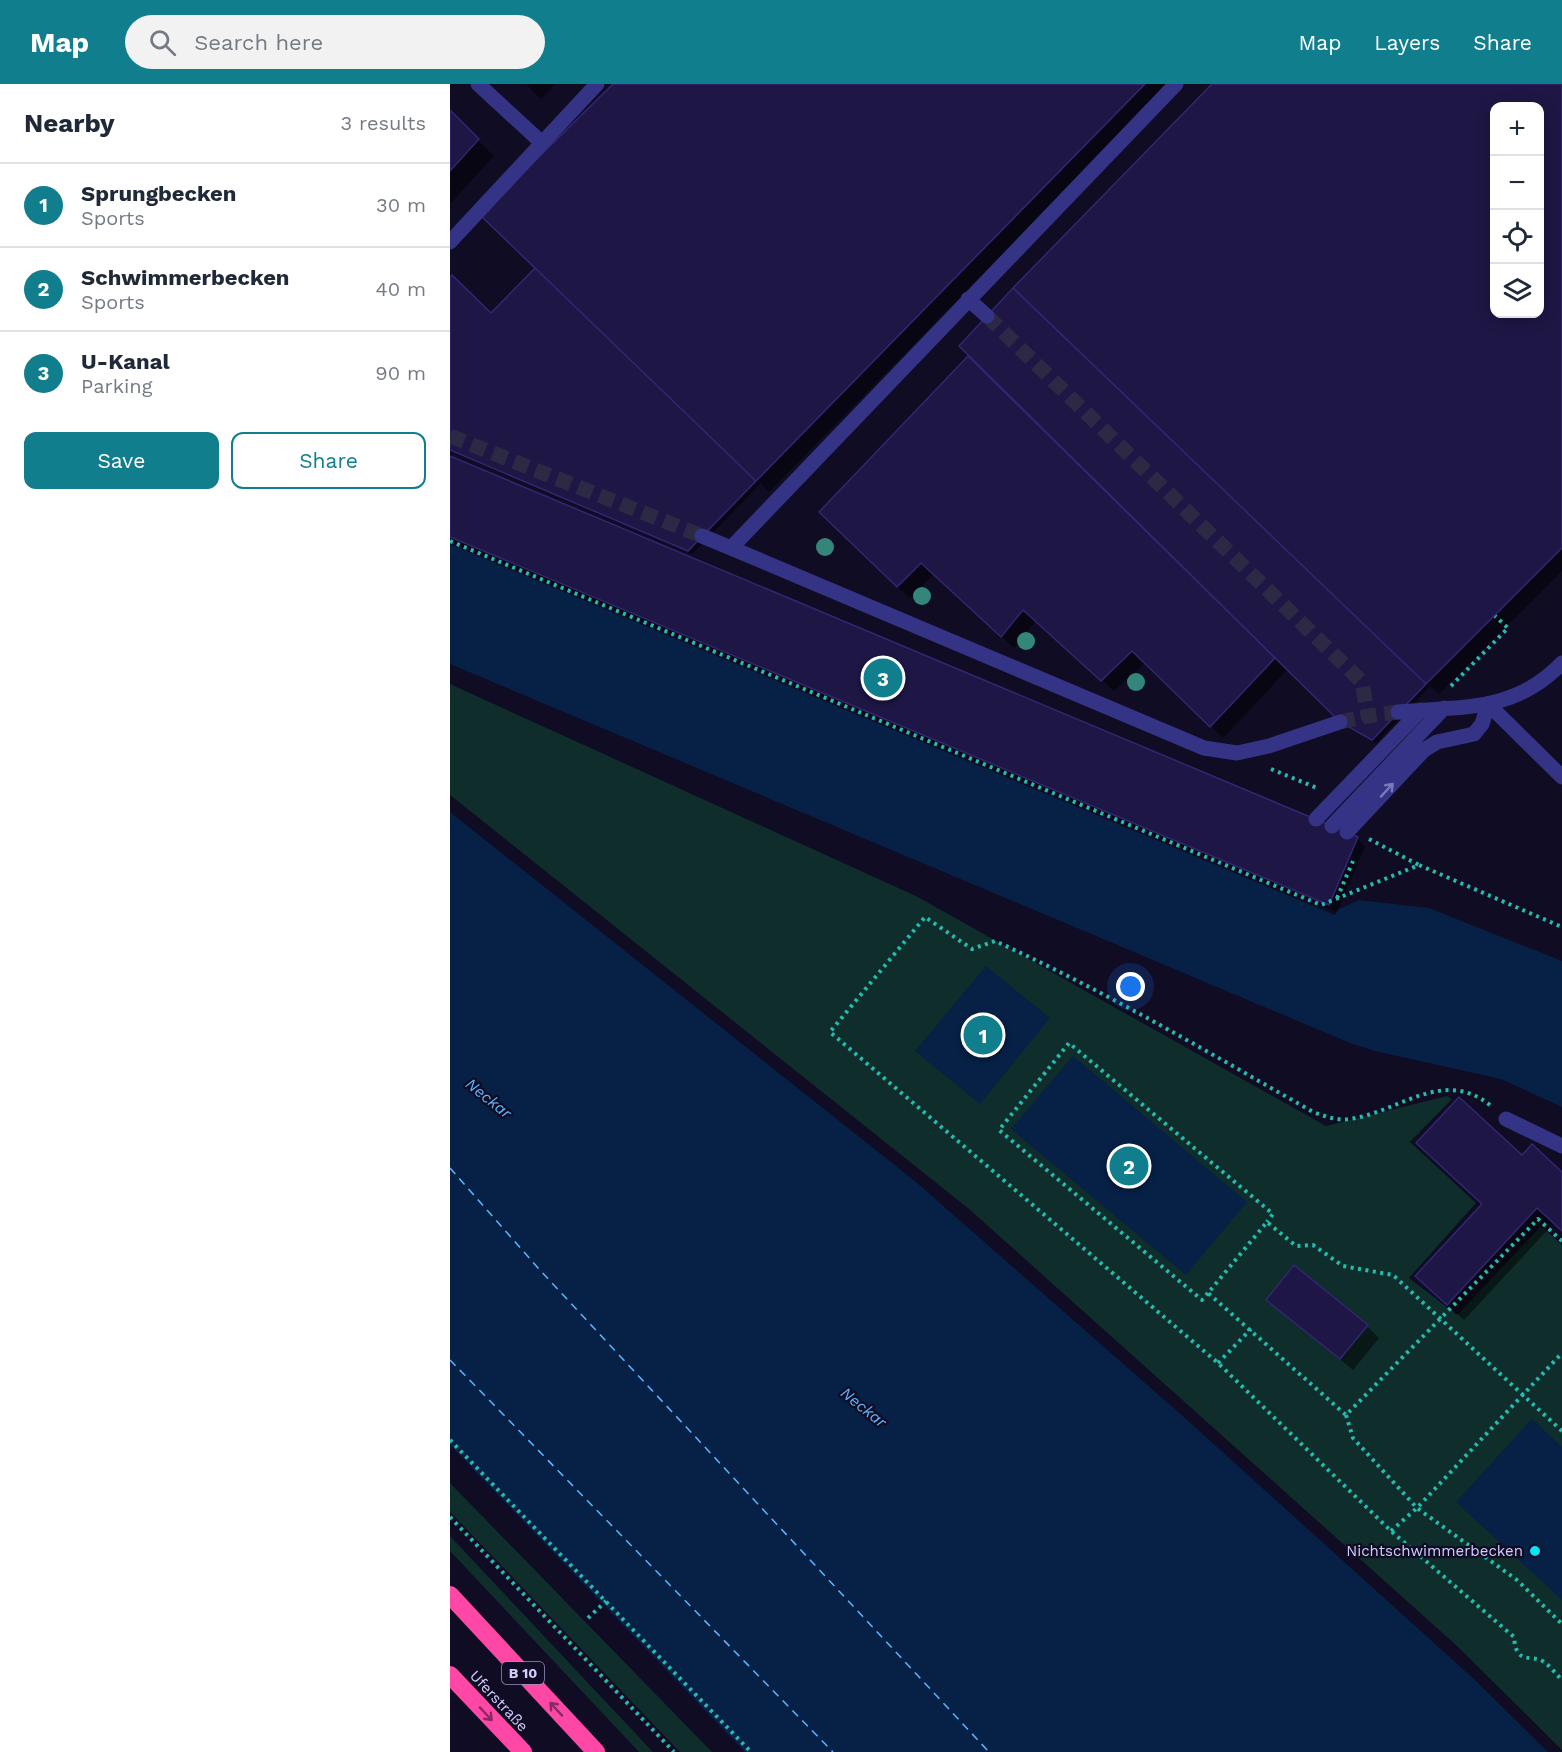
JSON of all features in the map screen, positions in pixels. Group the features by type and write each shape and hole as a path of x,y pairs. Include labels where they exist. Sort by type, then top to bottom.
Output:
{"highway":[{"name":"B 10","path":"450,1595 596,1752"},
{"name":"Uferstraße","path":"450,1676 523,1752"}],"lane":[{"path":"477,84 541,142"},
{"path":"450,242 597,84"},
{"path":"731,548 1176,84"},
{"path":"969,299 987,316"},
{"path":"702,536 1204,748 1237,753 1269,746 1340,722"},
{"path":"1398,712 1488,704 1505,700 1532,689 1562,663"},
{"path":"1488,704 1562,777"},
{"path":"1353,833 1424,750 1437,742 1474,734 1482,724 1488,704"},
{"path":"1332,826 1448,707"},
{"path":"1316,819 1421,710"},
{"path":"1506,1119 1562,1146"}],"path":[{"path":"450,541 1321,905 1419,865"},
{"path":"1448,707 1450,687 1508,628 1495,616"},
{"path":"1353,833 1419,865 1562,927"},
{"path":"1337,899 1353,861"},
{"path":"1506,1119 1484,1101 1467,1093 1448,1089 1428,1091 1365,1116 1330,1119 1313,1112 1073,976 996,941 972,949 925,917 830,1032 1218,1363 1391,1531 1514,1637 1520,1655 1527,1659 1541,1660 1562,1680"},
{"path":"1069,1043 1273,1214 1267,1222 1202,1300 999,1130 1069,1043"},
{"path":"1346,1415 1538,1219 1562,1241"},
{"path":"1267,1222 1296,1246 1313,1245 1343,1266 1393,1275 1562,1431"},
{"path":"1208,1293 1346,1415 1353,1438 1417,1508 1517,1580 1562,1624"},
{"path":"1218,1363 1251,1329"},
{"path":"1391,1531 1417,1508 1562,1353"},
{"path":"450,1440 751,1752"},
{"path":"450,1517 674,1752"},
{"path":"588,1618 606,1601"}],"green space":[{"path":"450,684 918,897 1326,1126 1447,1096 1452,1099 1410,1142 1476,1203 1409,1278 1457,1315 1541,1226 1562,1245 1562,1750 1456,1645 969,1209 450,795"},
{"path":"450,1483 712,1752 680,1752 450,1512"},
{"path":"450,1536 653,1752 639,1752 450,1551"}],"water":[{"path":"450,544 1335,915 1337,910 1359,900 1429,908 1562,961 1562,1107 1501,1079 1375,1051 1350,1043 450,664"},
{"name":"Neckar","path":"450,812 916,1182 1186,1419 1475,1680 1548,1752 745,1752 450,1445"},
{"path":"986,966 1050,1018 980,1104 915,1051"},
{"path":"1073,1056 1247,1202 1186,1275 1011,1129"},
{"name":"Nichtschwimmerbecken","path":"1532,1419 1562,1447 1562,1600 1456,1502"}],"building":[{"path":"613,84 1145,84 756,481 480,215"},
{"path":"1212,84 1562,84 1562,548 1426,684 1013,288"},
{"path":"450,110 479,139 450,171"},
{"path":"535,268 756,481 688,551 450,450 450,278 452,275 491,313"},
{"path":"1013,288 1426,684 1372,740 1340,722 959,346"},
{"path":"968,356 1275,658 1210,727 1132,651 1101,681 1023,610 1001,637 921,563 897,587 819,512"},
{"path":"450,456 1358,837 1329,905 450,537"},
{"path":"1459,1097 1522,1155 1532,1144 1562,1172 1562,1231 1537,1208 1447,1305 1415,1276 1482,1204 1416,1143"},
{"path":"1294,1265 1368,1325 1340,1359 1266,1300"}],"ferry route":[{"path":"450,1168 538,1268 989,1752"},
{"path":"450,1360 833,1752"}],"tunnel":[{"path":"987,316 1362,682 1368,716 1398,712"},
{"path":"450,436 702,536"},
{"path":"1340,722 1368,716"}],"place":[{"name":"U-Kanal","path":"883,678"},
{"name":"Sprungbecken","path":"983,1035"},
{"name":"Schwimmerbecken","path":"1129,1166"},
{"name":"Nichtschwimmerbecken","path":"1535,1551"}]}
